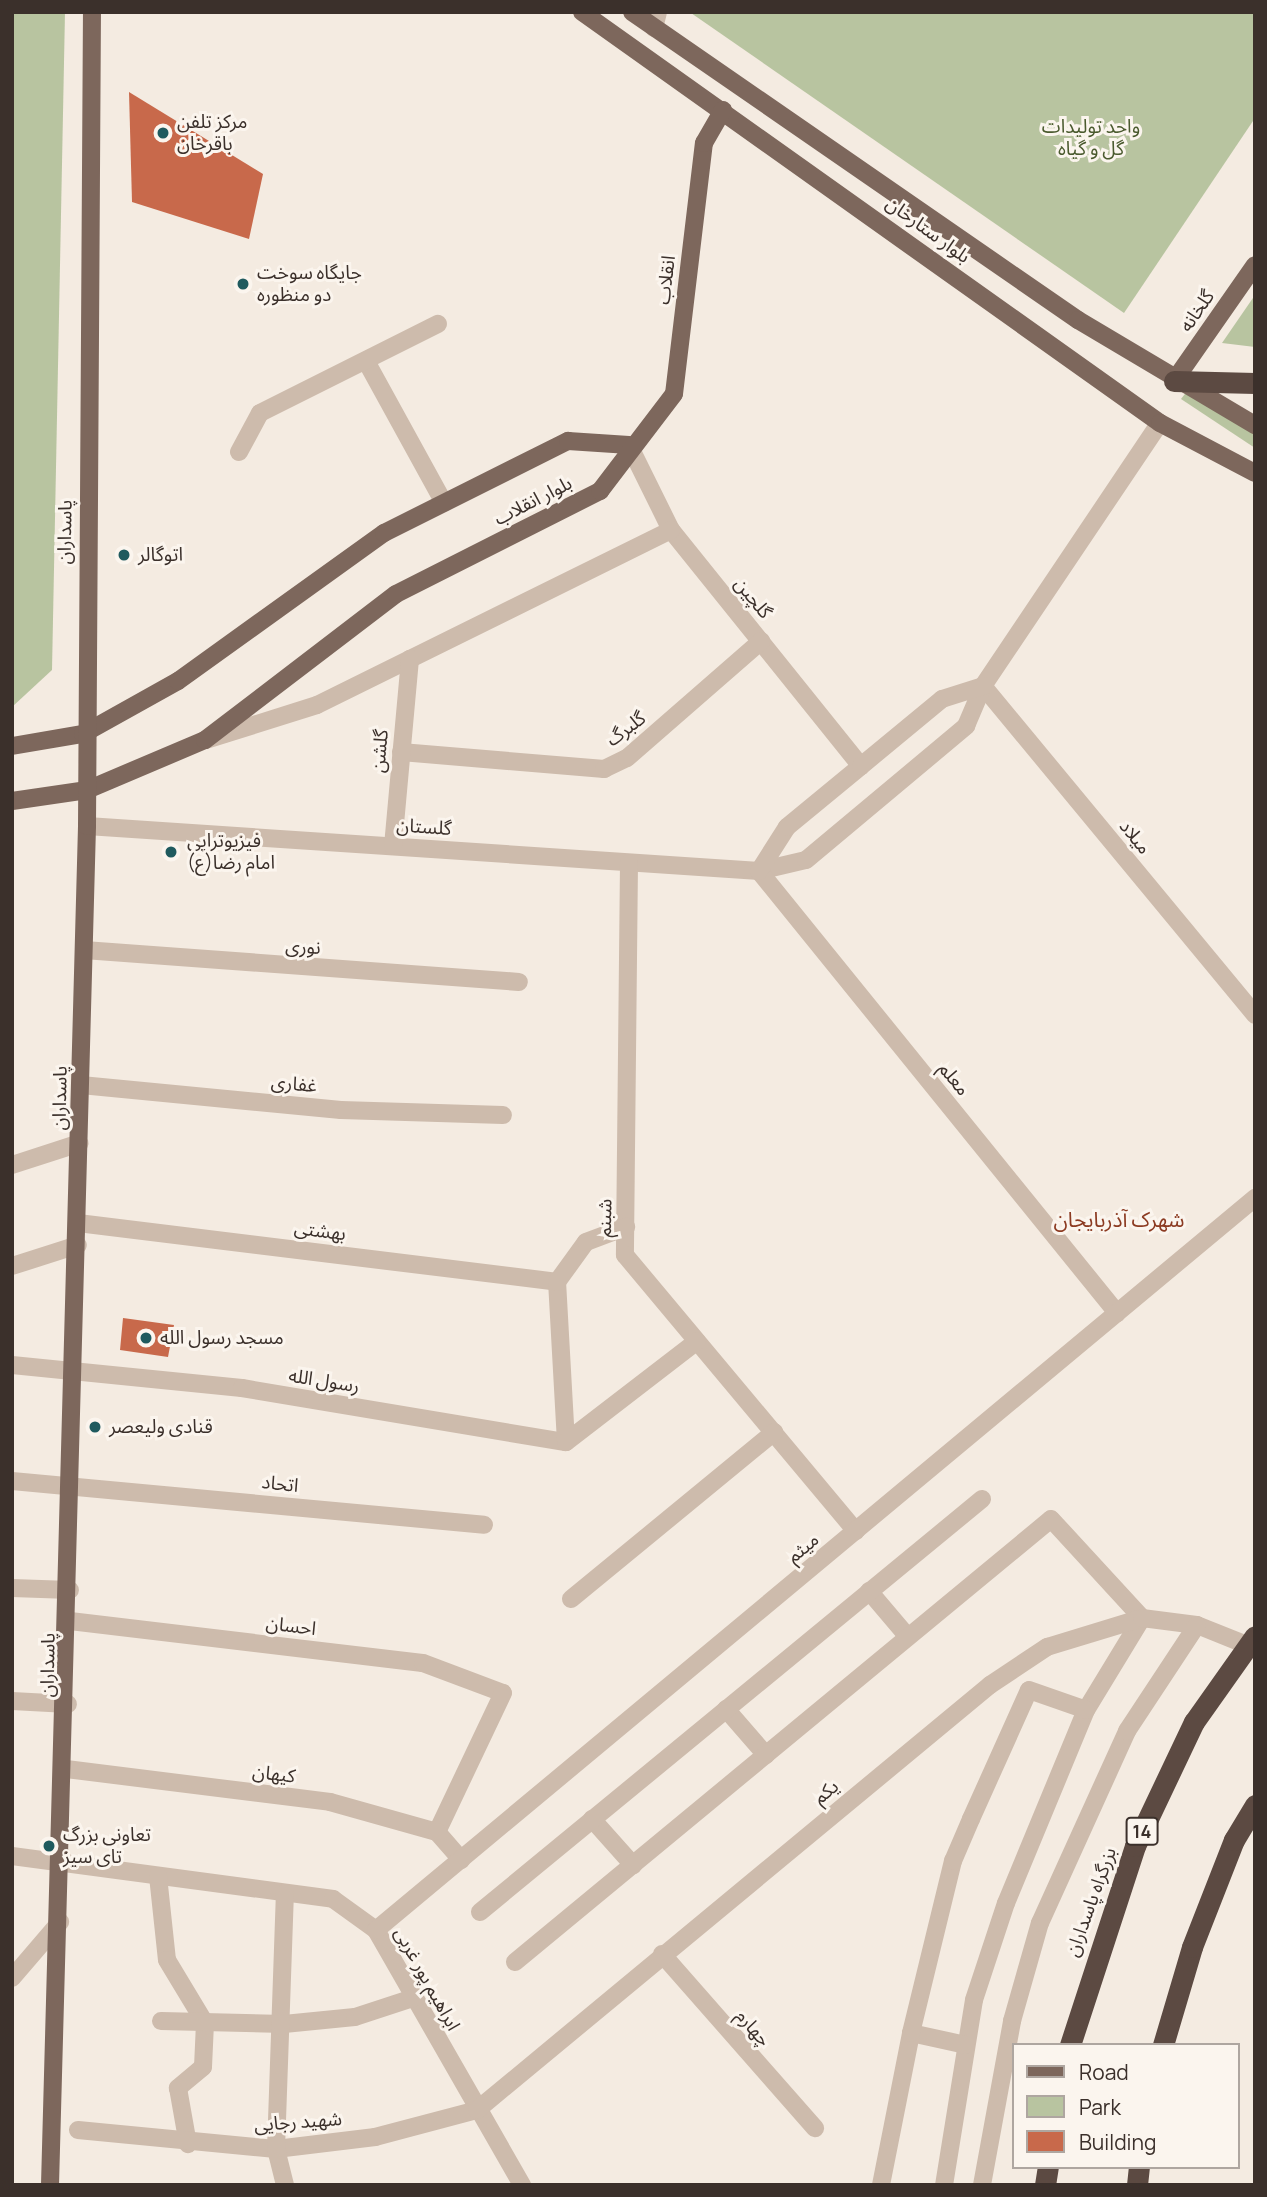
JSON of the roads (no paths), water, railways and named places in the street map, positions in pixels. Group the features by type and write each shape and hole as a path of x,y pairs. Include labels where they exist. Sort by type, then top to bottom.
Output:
{"highway":[{"path":"1174,381 1255,383"},
{"name":"بزرگراه پاسداران","path":"1071,2043 1135,1846 1194,1722 1251,1641"},
{"path":"1164,2043 1192,1947 1234,1840 1255,1805"}],"main road":[{"name":"پاسداران","path":"50,2185 68,1704 87,826 83,734 92,12"},
{"name":"بلوار ستارخان","path":"582,12 1160,423 1255,473"},
{"name":"بلوار ستارخان","path":"632,12 656,20 1174,381 1255,425"},
{"name":"انقلاب","path":"629,445 674,394 704,143 723,110"},
{"name":"گلخانه","path":"1174,381 1255,265"},
{"name":"بلوار انقلاب","path":"12,746 83,734 178,681 384,533 568,442 629,445 600,491 396,594 205,740 87,790 12,801"}],"street":[{"path":"239,453 260,413 438,324"},
{"path":"366,361 444,503"},
{"name":"گلستان","path":"87,826 759,872 817,851 966,726 983,686 1160,423"},
{"name":"گلچین","path":"629,445 671,530 861,766"},
{"path":"205,740 317,705 671,530"},
{"name":"گلبرگ","path":"401,752 604,769 627,758 761,641"},
{"name":"گلشن","path":"393,846 410,659"},
{"path":"759,872 787,827 942,699 983,686"},
{"name":"میلاد","path":"983,686 1255,1016"},
{"name":"شبنم","path":"629,863 625,1255 856,1531"},
{"name":"معلم","path":"759,872 1116,1313"},
{"name":"نوری","path":"84,950 519,982"},
{"name":"غفاری","path":"81,1085 341,1110 503,1115"},
{"path":"12,1165 80,1143"},
{"name":"میثم","path":"376,1930 1255,1198"},
{"name":"بهشتی","path":"79,1223 557,1282"},
{"path":"566,1442 557,1282 586,1242 626,1227"},
{"path":"12,1266 78,1245"},
{"path":"566,1442 697,1341"},
{"name":"رسول الله","path":"12,1366 75,1369 242,1388 566,1442"},
{"path":"571,1599 774,1433"},
{"name":"اتحاد","path":"12,1481 484,1525"},
{"path":"480,1912 982,1499"},
{"path":"515,1962 1051,1519 1142,1618 1086,1710 1006,1903 966,2045 944,2185"},
{"path":"12,1588 70,1590"},
{"path":"869,1591 908,1637"},
{"name":"یکم","path":"477,2110 662,1954 990,1685 1047,1647 1142,1618 1197,1625 1251,1641"},
{"name":"احسان","path":"70,1621 423,1663 503,1693 437,1832"},
{"path":"982,2185 990,2119 1040,1923 1127,1731 1197,1625"},
{"path":"881,2185 911,2033 953,1861 1029,1689 1086,1710"},
{"path":"12,1701 68,1704"},
{"path":"726,1709 766,1755"},
{"name":"کیهان","path":"66,1769 330,1802 437,1832"},
{"path":"592,1819 633,1865"},
{"path":"437,1832 461,1860"},
{"name":"ابراهیم پور غربی","path":"12,1856 333,1899 376,1930 522,2185"},
{"path":"158,1876 167,1960 205,2023 203,2067 178,2088 188,2144"},
{"path":"285,1893 284,2024 276,2149 285,2185"},
{"path":"12,1978 60,1922"},
{"name":"چهارم","path":"662,1954 815,2128"},
{"path":"161,2021 284,2024 355,2017 413,1998"},
{"path":"911,2033 966,2045"},
{"name":"شهید رجایی","path":"78,2130 188,2144 276,2149 375,2137 477,2110"}],"place":[{"name":"مرکز تلفن باقرخان","path":"163,133"},
{"name":"جایگاه سوخت دو منظوره","path":"243,284"},
{"name":"اتوگالر","path":"124,555"},
{"name":"فیزیوتراپی امام رضا(ع)","path":"171,852"},
{"name":"مسجد رسول الله","path":"146,1338"},
{"name":"قنادی ولیعصر","path":"95,1427"},
{"name":"تعاونی بزرگ تای سیز","path":"49,1846"}],"district":[{"name":"شهرک آذربایجان","path":"1119,1219"}],"park label":[{"name":"واحد تولیدات گل و گیاه","path":"1091,138"}]}
